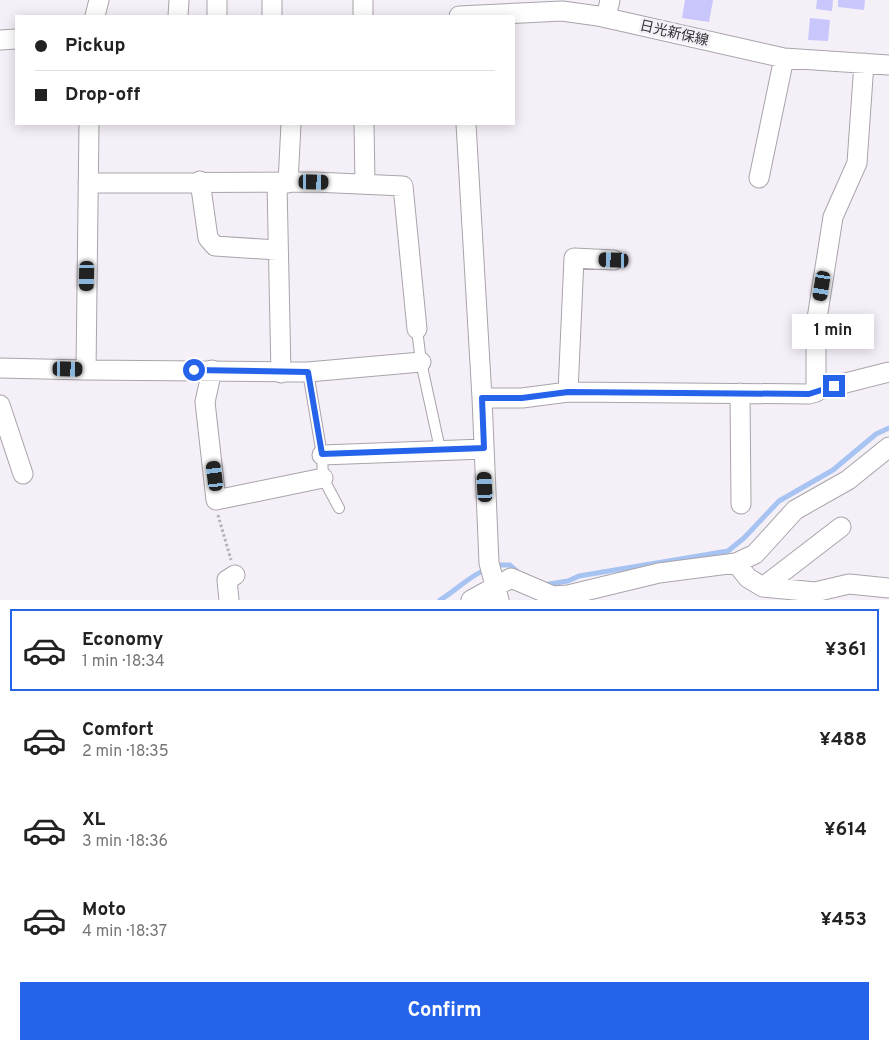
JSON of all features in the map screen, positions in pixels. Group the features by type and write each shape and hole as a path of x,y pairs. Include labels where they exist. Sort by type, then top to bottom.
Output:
{"street":[{"path":"95,15 99,0"},
{"path":"178,0 178,15"},
{"path":"217,0 217,15"},
{"path":"272,0 272,15"},
{"path":"363,0 363,15"},
{"path":"460,0 460,15"},
{"name":"日光新保線","path":"470,15 563,6 608,9 784,58 889,65"},
{"path":"0,40 15,39"},
{"path":"759,178 784,58"},
{"path":"818,390 816,325 833,217 857,164 864,63"},
{"path":"86,370 89,125"},
{"path":"281,373 277,250 282,183 291,125"},
{"path":"364,125 365,183"},
{"path":"466,125 482,398 489,563 497,592"},
{"path":"88,183 200,181 365,183 403,186 417,328"},
{"path":"200,181 208,238 215,246 277,250"},
{"path":"568,392 574,258 614,260"},
{"path":"0,368 212,370 281,373 421,362"},
{"path":"212,370 205,402 216,500 323,478"},
{"path":"482,398 522,398 568,392 809,394 889,372"},
{"path":"740,393 741,504"},
{"path":"0,405 23,474"},
{"path":"471,600 497,592 511,578 553,596 570,597 659,573 736,564 755,554 795,510 848,480 889,447"},
{"path":"322,454 484,448"},
{"path":"763,587 841,526"},
{"path":"736,564 748,578 763,587 816,592 848,584 889,588"},
{"path":"229,600 227,580 235,574"}],"lane":[{"path":"417,328 421,362 440,449"},
{"path":"308,372 322,454 323,478 339,508"}],"path":[{"path":"216,500 216,510 235,574"}],"building":[{"path":"685,0 713,0 709,22 682,18"},
{"path":"817,0 833,0 832,11 816,9"},
{"path":"838,0 865,0 864,10 838,7"},
{"path":"810,18 830,20 828,41 808,40"}],"waterway":[{"path":"543,585 568,581 579,576 728,551 744,538 779,501 833,470 876,434 889,428"},
{"path":"495,565 510,565 520,574"},
{"path":"440,600 475,575 487,569"}],"route":[{"path":"194,370 308,372 322,454 484,448 482,398 522,398 546,393 568,392 809,394 834,386"}]}
